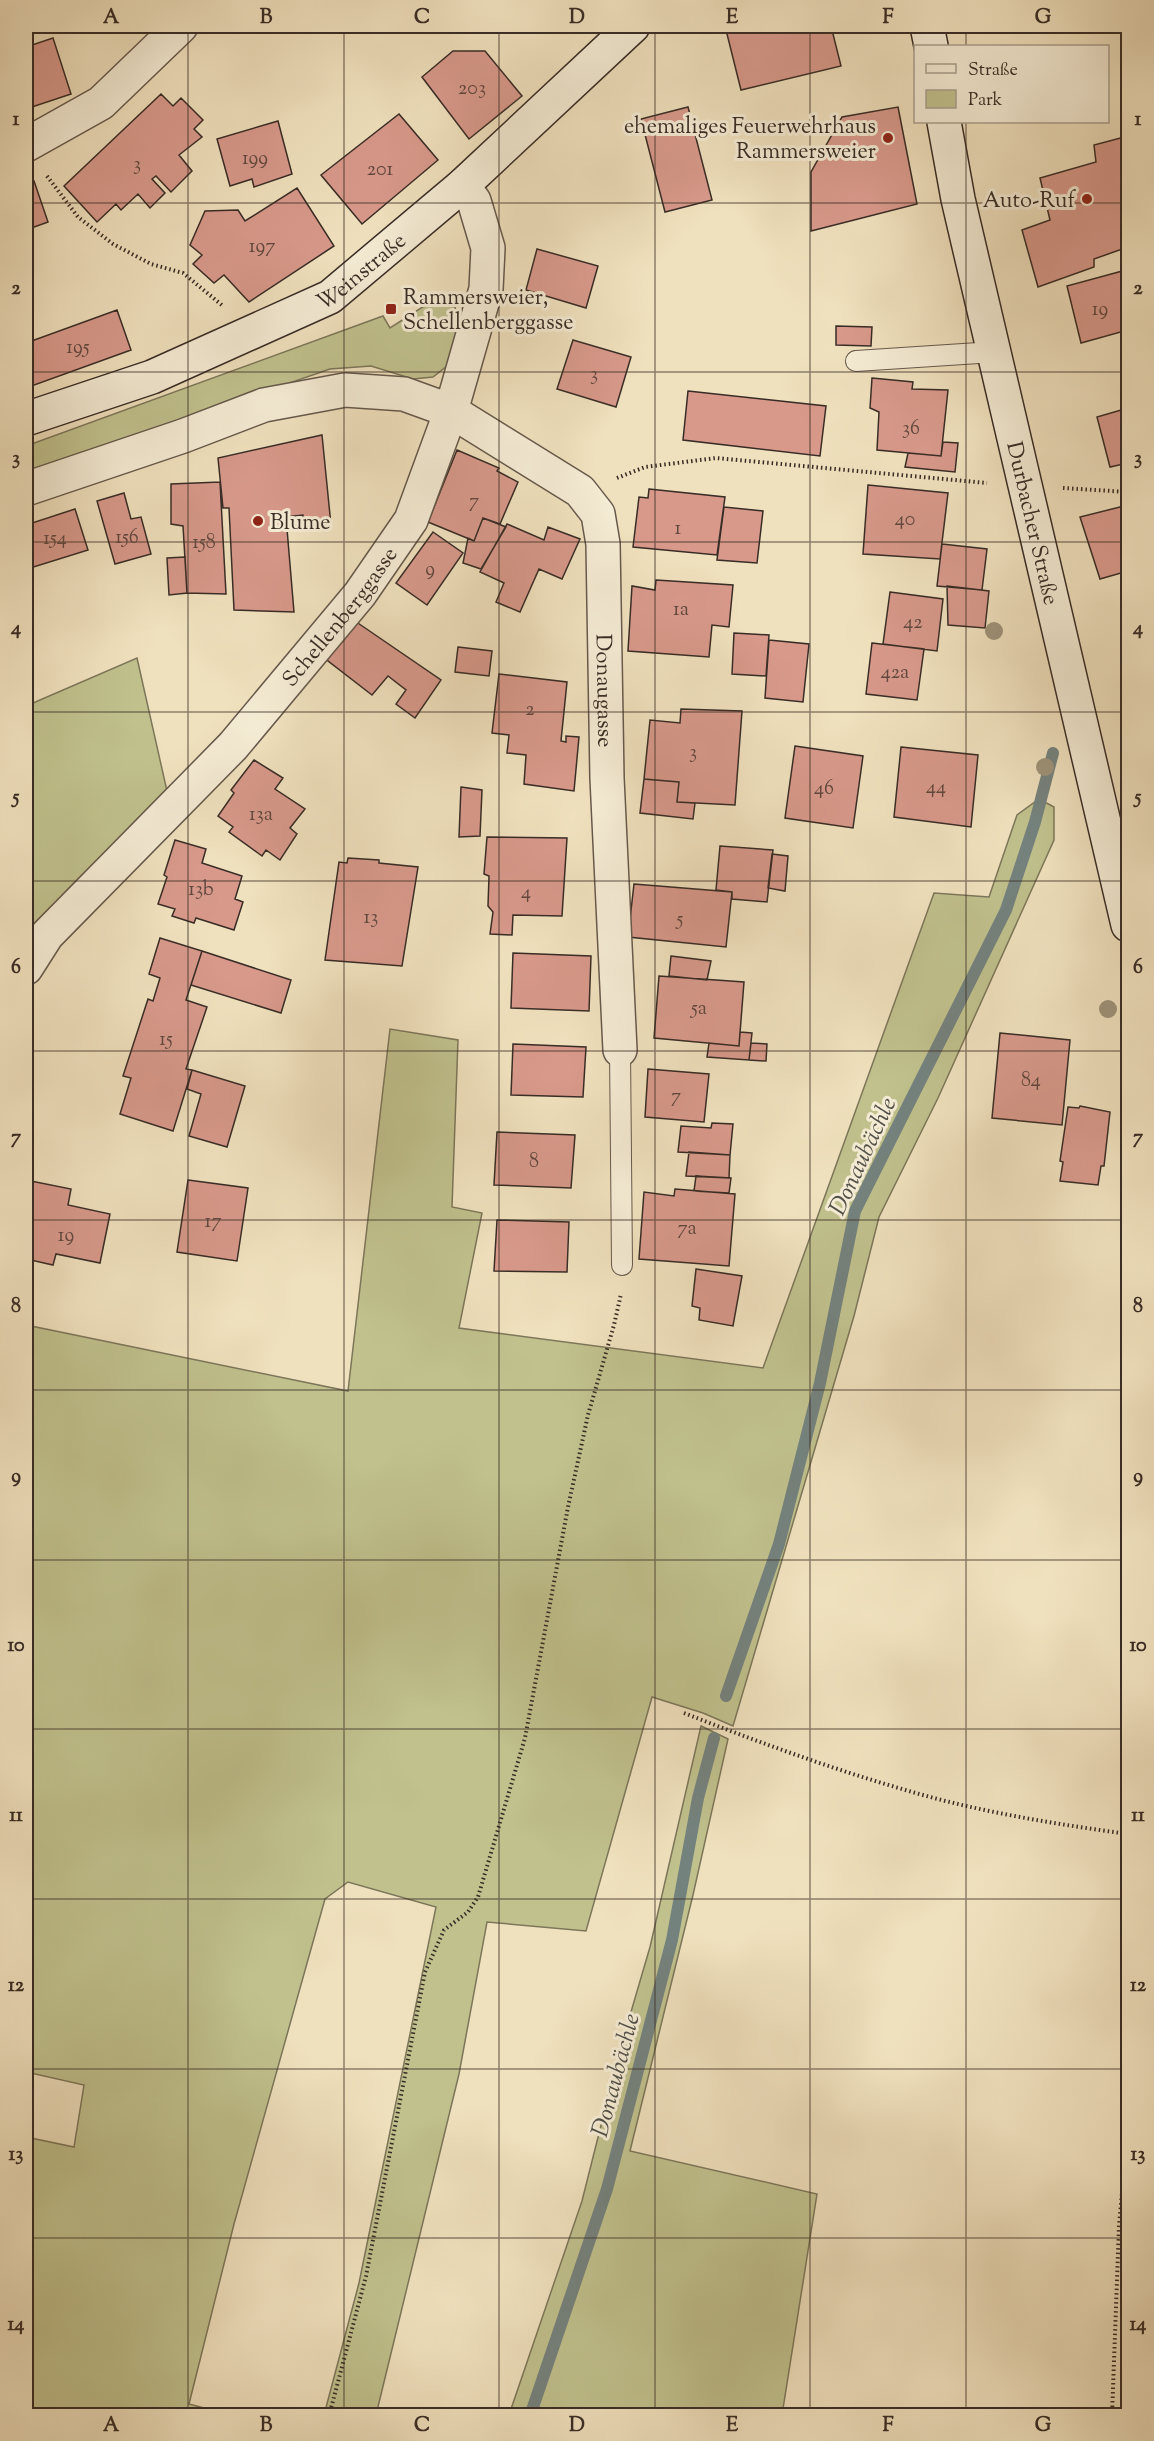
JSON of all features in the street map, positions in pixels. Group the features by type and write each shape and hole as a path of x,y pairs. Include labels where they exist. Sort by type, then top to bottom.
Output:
{"street":[{"path":"29,144 101,102 181,26"},
{"name":"Weinstraße","path":"26,419 152,377 330,297 463,185 633,26"},
{"path":"927,26 931,45"},
{"name":"Durbacher Straße","path":"944,123 958,199 1128,925"},
{"name":"Schellenberggasse","path":"26,968 47,935 233,746 360,594 411,520 451,411 486,289 488,248 474,201 463,185"},
{"path":"26,489 183,436 264,405 345,390 404,394 451,411"},
{"name":"Donaugasse","path":"451,411 580,491 598,514 603,544 607,778 620,1050"}],"lane":[{"path":"856,361 994,352"},
{"path":"620,1050 622,1265"}],"path":[{"path":"29,144 48,180 78,217 113,244 151,264 183,273 232,315 242,337"},
{"path":"580,491 645,467 716,458 1026,486 1128,492"},
{"path":"1128,1047 1125,1051 1128,1071"},
{"path":"329,2415 366,2276 425,1972 444,1930 468,1912 478,1898 525,1738 559,1553 588,1415 614,1325 621,1290 622,1265"},
{"path":"684,1713 783,1752 910,1792 988,1810 1128,1834"},
{"path":"1112,2415 1119,2226 1128,2126"}],"green space":[{"path":"435,299 453,302 458,316 460,339 452,362 433,377 413,379 371,366 330,369 26,474 26,446 383,316 390,328"},
{"path":"137,658 167,791 26,950 26,706"},
{"path":"1039,799 1054,807 1054,840 938,1098 879,1217 854,1316 733,1726 703,1713 652,1697 586,1931 487,1922 459,2074 376,2415 324,2415 359,2283 436,1907 348,1882 325,1899 234,2224 189,2404 230,2415 26,2415 26,2137 74,2147 84,2085 26,2072 26,1325 348,1391 390,1029 458,1040 452,1207 482,1213 459,1328 763,1368 934,893 989,897 1017,815"},
{"path":"701,1726 728,1739 693,1895 630,2151 817,2194 782,2415 509,2415 582,2201 621,2046 650,1947"}],"building":[{"path":"725,26 831,26 841,66 741,90"},
{"path":"53,38 71,94 26,109 26,47"},
{"path":"453,51 485,51 522,96 469,139 422,77"},
{"path":"161,94 173,106 181,98 203,120 194,129 202,137 179,155 192,171 171,192 156,176 152,179 165,193 150,208 138,194 121,210 116,204 97,222 64,186"},
{"path":"688,107 712,200 665,212 641,119"},
{"path":"898,107 917,204 811,231 811,172 842,117"},
{"path":"399,114 438,160 362,224 321,175"},
{"path":"278,121 292,174 254,187 252,179 230,186 217,139"},
{"name":"Auto-Ruf","path":"1128,136 1128,247 1094,259 1094,267 1038,287 1022,230 1050,220 1040,178 1096,162 1094,145"},
{"path":"34,181 48,222 26,230 26,184"},
{"path":"297,188 334,246 249,302 224,275 214,283 193,264 202,255 190,245 205,211 238,210 245,221"},
{"path":"537,249 598,266 586,308 526,290"},
{"path":"1126,270 1128,330 1081,343 1067,286"},
{"path":"117,310 131,350 26,388 26,343"},
{"path":"836,326 872,327 871,346 836,345"},
{"path":"573,340 631,357 616,407 557,389"},
{"path":"872,378 913,382 912,389 948,390 941,456 877,450 879,412 870,408"},
{"path":"688,391 826,406 820,456 683,440"},
{"path":"1128,408 1128,463 1110,467 1097,417"},
{"name":"Blume","path":"322,435 331,525 304,527 303,515 286,517 294,612 234,610 229,508 223,508 218,458"},
{"path":"943,442 958,443 955,472 905,467 908,453 941,456"},
{"path":"457,450 499,468 497,471 518,482 500,524 483,518 474,541 428,522"},
{"path":"220,482 226,594 187,593 183,526 171,524 171,484"},
{"path":"868,485 948,493 940,559 863,554"},
{"path":"649,489 725,497 717,555 633,547 639,497 648,498"},
{"path":"124,493 131,519 141,517 151,554 115,564 97,501"},
{"path":"1128,505 1128,571 1100,579 1080,517"},
{"path":"724,507 763,511 757,563 717,560"},
{"path":"75,509 88,550 27,569 26,525"},
{"path":"483,518 506,527 481,569 463,563 468,538 474,541"},
{"path":"507,524 544,540 548,527 580,539 562,579 539,569 520,612 496,602 504,583 480,572"},
{"path":"433,532 463,553 427,605 396,583"},
{"path":"942,544 987,549 982,590 937,586"},
{"path":"185,557 187,593 169,595 167,558"},
{"path":"656,580 733,585 729,627 712,625 709,657 628,651 632,586 655,590"},
{"path":"947,586 989,591 985,628 948,625"},
{"path":"890,592 943,599 937,651 883,644"},
{"path":"352,619 441,680 415,718 396,704 406,690 388,676 372,695 323,657"},
{"path":"734,633 769,635 766,676 732,674"},
{"path":"769,640 809,644 803,702 765,698"},
{"path":"872,643 924,649 917,700 866,694"},
{"path":"458,647 492,651 489,676 455,672"},
{"path":"499,674 567,682 561,741 566,742 566,736 579,737 574,791 524,784 526,755 507,753 509,735 492,733"},
{"path":"681,709 742,711 735,805 677,802 679,782 644,779 650,720 680,723"},
{"path":"795,746 863,756 853,828 785,818"},
{"path":"901,747 978,755 971,827 894,817"},
{"path":"254,760 283,778 275,789 305,809 290,828 297,834 280,860 266,850 262,856 229,832 233,827 218,816 234,793 231,790"},
{"path":"644,779 679,782 677,802 695,803 693,819 640,813"},
{"path":"461,787 482,790 480,836 459,837"},
{"path":"487,837 567,838 562,916 513,915 512,935 490,934 493,912 488,906 489,876 484,874"},
{"path":"175,840 206,849 202,863 242,876 235,899 243,902 234,930 196,918 194,923 172,916 175,909 158,904"},
{"path":"720,846 773,850 767,902 732,899 732,892 716,890"},
{"path":"772,854 788,856 785,891 768,888"},
{"path":"348,858 379,860 379,863 418,867 402,966 325,960 339,862 347,863"},
{"path":"634,884 732,892 726,947 628,937"},
{"path":"160,938 202,951 186,1000 207,1007 186,1069 192,1070 173,1131 120,1114 131,1078 123,1076 148,999 153,1001 160,978 149,974"},
{"path":"202,951 291,980 281,1013 191,985"},
{"path":"513,953 591,956 589,1011 511,1008"},
{"path":"671,956 711,961 707,980 669,976"},
{"path":"659,976 744,982 739,1046 654,1038"},
{"path":"740,1032 752,1033 749,1060 707,1057 709,1043 739,1046"},
{"path":"1000,1033 1070,1040 1062,1125 992,1118"},
{"path":"751,1043 767,1044 766,1061 749,1060"},
{"path":"513,1044 586,1047 583,1097 511,1095"},
{"path":"648,1069 709,1074 704,1122 645,1117"},
{"path":"192,1070 245,1086 227,1147 189,1136 201,1094 187,1089"},
{"path":"1080,1106 1110,1112 1104,1166 1101,1166 1098,1185 1060,1181 1063,1162 1060,1161 1068,1107 1079,1108"},
{"path":"712,1123 733,1124 730,1155 678,1152 681,1126 711,1128"},
{"path":"497,1132 575,1135 571,1188 494,1185"},
{"path":"689,1152 730,1155 729,1178 686,1176"},
{"path":"696,1176 731,1178 729,1193 694,1191"},
{"path":"26,1180 71,1189 68,1205 110,1214 100,1263 56,1254 53,1265 26,1259"},
{"path":"188,1180 248,1188 237,1261 177,1252"},
{"path":"675,1189 735,1194 729,1266 639,1259 644,1192 674,1196"},
{"path":"497,1220 569,1222 567,1272 494,1271"},
{"path":"696,1269 742,1276 733,1326 699,1320 700,1308 692,1306"}],"waterway":[{"name":"Donaubächle","path":"726,1696 779,1544 820,1383 855,1211 1006,910 1035,822 1053,753"},
{"name":"Donaubächle","path":"530,2416 607,2189 672,1940 698,1798 714,1738"}],"place":[{"name":"ehemaliges Feuerwehrhaus Rammersweier","path":"888,138"},
{"name":"Auto-Ruf","path":"1087,199"},
{"name":"Rammersweier, Schellenberggasse","path":"391,309"},
{"name":"Blume","path":"258,521"}]}
